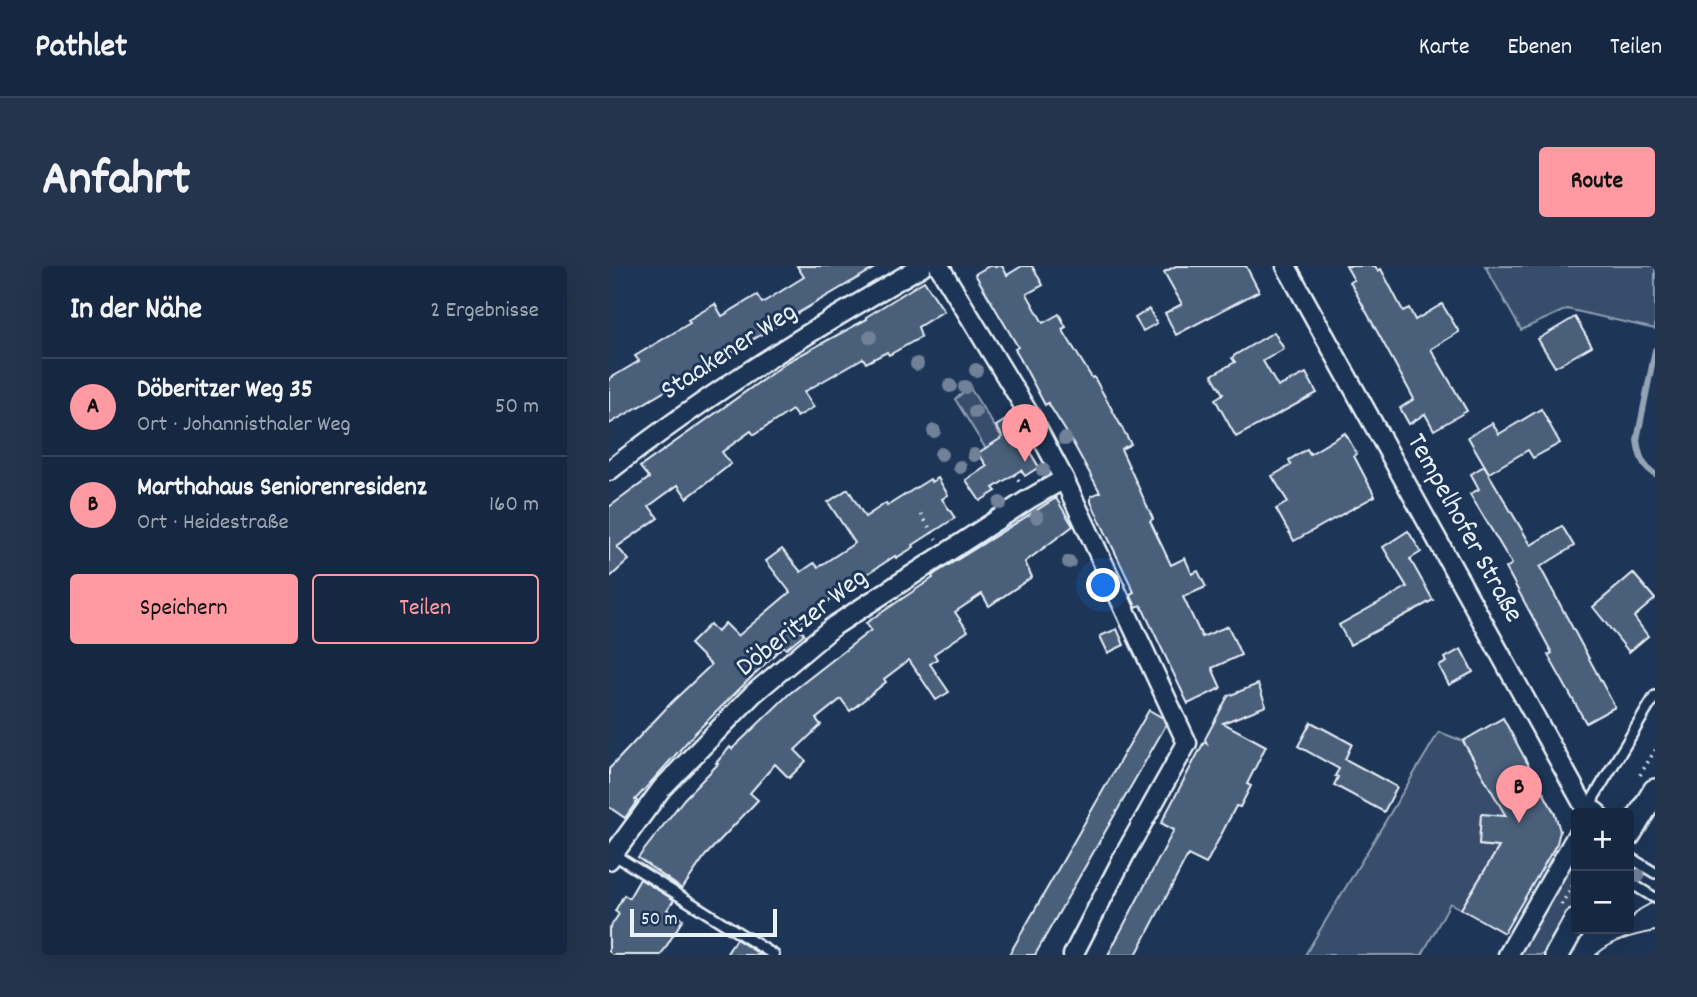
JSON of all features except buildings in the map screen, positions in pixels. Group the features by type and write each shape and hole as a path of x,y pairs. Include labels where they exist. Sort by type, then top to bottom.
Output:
{"street":[{"name":"Staakener Weg","path":"609,471 663,428 748,371 922,266"},
{"path":"939,266 1032,419 1064,480 1187,743 1073,955"},
{"name":"Tempelhofer Straße","path":"1286,266 1582,802 1589,808"},
{"name":"Döberitzer Weg","path":"611,857 662,788 753,694 834,626 944,553 1064,480"},
{"path":"1634,822 1655,791"},
{"path":"1508,955 1571,846"},
{"path":"1557,955 1567,915"}],"lane":[{"path":"1593,808 1594,797 1655,696"},
{"name":"Döberitzer Weg","path":"611,857 775,955"},
{"path":"1634,860 1655,873"},
{"path":"1634,886 1655,898"}],"path":[{"path":"921,514 944,553"}],"shaded area":[{"path":"1485,266 1655,266 1655,329 1567,309 1521,330"},
{"path":"970,388 1002,438 986,449 955,399"},
{"path":"1439,732 1463,741 1506,816 1481,814 1479,845 1499,847 1461,909 1450,903 1422,955 1305,955"},
{"path":"1571,861 1571,914 1547,955 1515,955"}],"waterway":[{"path":"1655,350 1637,440 1642,460 1655,474"}],"tram line":[{"path":"1634,916 1655,901"},
{"path":"1596,955 1616,942 1655,931"}],"place":[{"name":"Döberitzer Weg 35","path":"1025,462"},
{"name":"Marthahaus Seniorenresidenz","path":"1519,823"}]}
